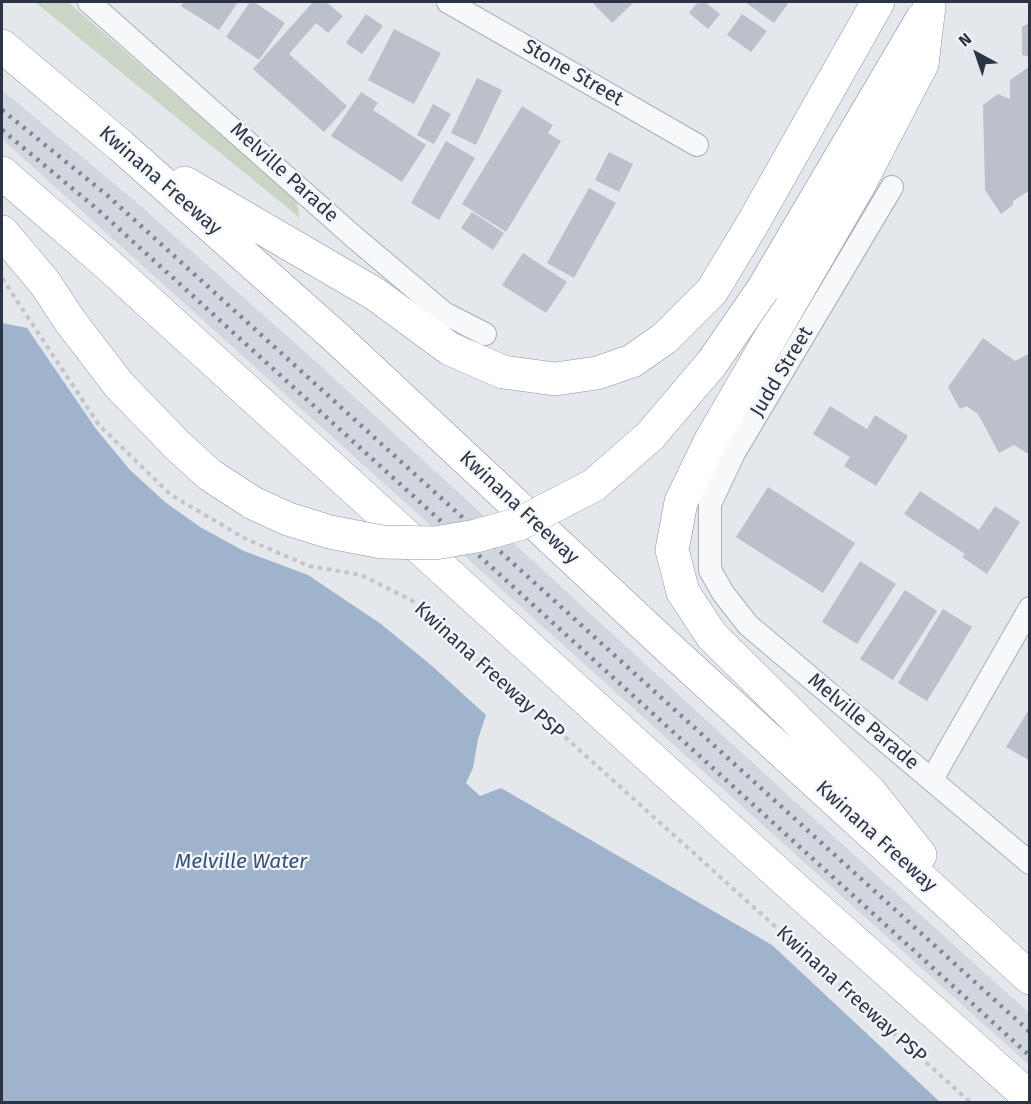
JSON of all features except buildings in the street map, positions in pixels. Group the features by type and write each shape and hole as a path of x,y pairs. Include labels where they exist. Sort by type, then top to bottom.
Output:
{"highway":[{"path":"121,146 375,294 450,349 503,372 555,379 597,373 632,361 665,338 712,291 878,2"},
{"path":"2,232 45,284 119,385 177,446 210,475 253,503 288,519 330,532 382,542 435,543 476,537 519,524 594,485 650,436 712,363 763,289 931,4"},
{"path":"931,4 922,64 860,183 711,440 681,502 672,550 683,592 712,636 870,792 979,930"},
{"name":"Kwinana Freeway","path":"2,46 121,146 339,340 662,642 1029,978"},
{"path":"2,173 105,262 783,878 1029,1098"}],"street":[{"name":"Melville Parade","path":"89,2 354,237 444,313 485,334"},
{"name":"Stone Street","path":"448,2 697,145"},
{"name":"Judd Street","path":"710,570 710,504 734,453 892,187"},
{"name":"Melville Parade","path":"710,570 723,593 748,625 1029,863"},
{"path":"932,779 1029,608"}],"path":[{"name":"Kwinana Freeway PSP","path":"2,278 99,424 171,495 246,538 309,566 361,575 415,602 970,1102"}],"shaded area":[{"path":"2,90 136,202 313,359 1029,1013 1029,1065 2,139"}],"green space":[{"path":"35,2 68,2 296,200 300,218"}],"water":[{"name":"Melville Water","path":"2,323 27,328 96,429 130,470 165,502 200,527 244,551 308,575 381,624 486,715 478,739 473,768 466,783 480,796 501,788 772,945 940,1102 2,1102"}],"railway":[{"path":"2,110 108,196 1030,1032"},
{"path":"2,130 96,208 1030,1056"}]}
